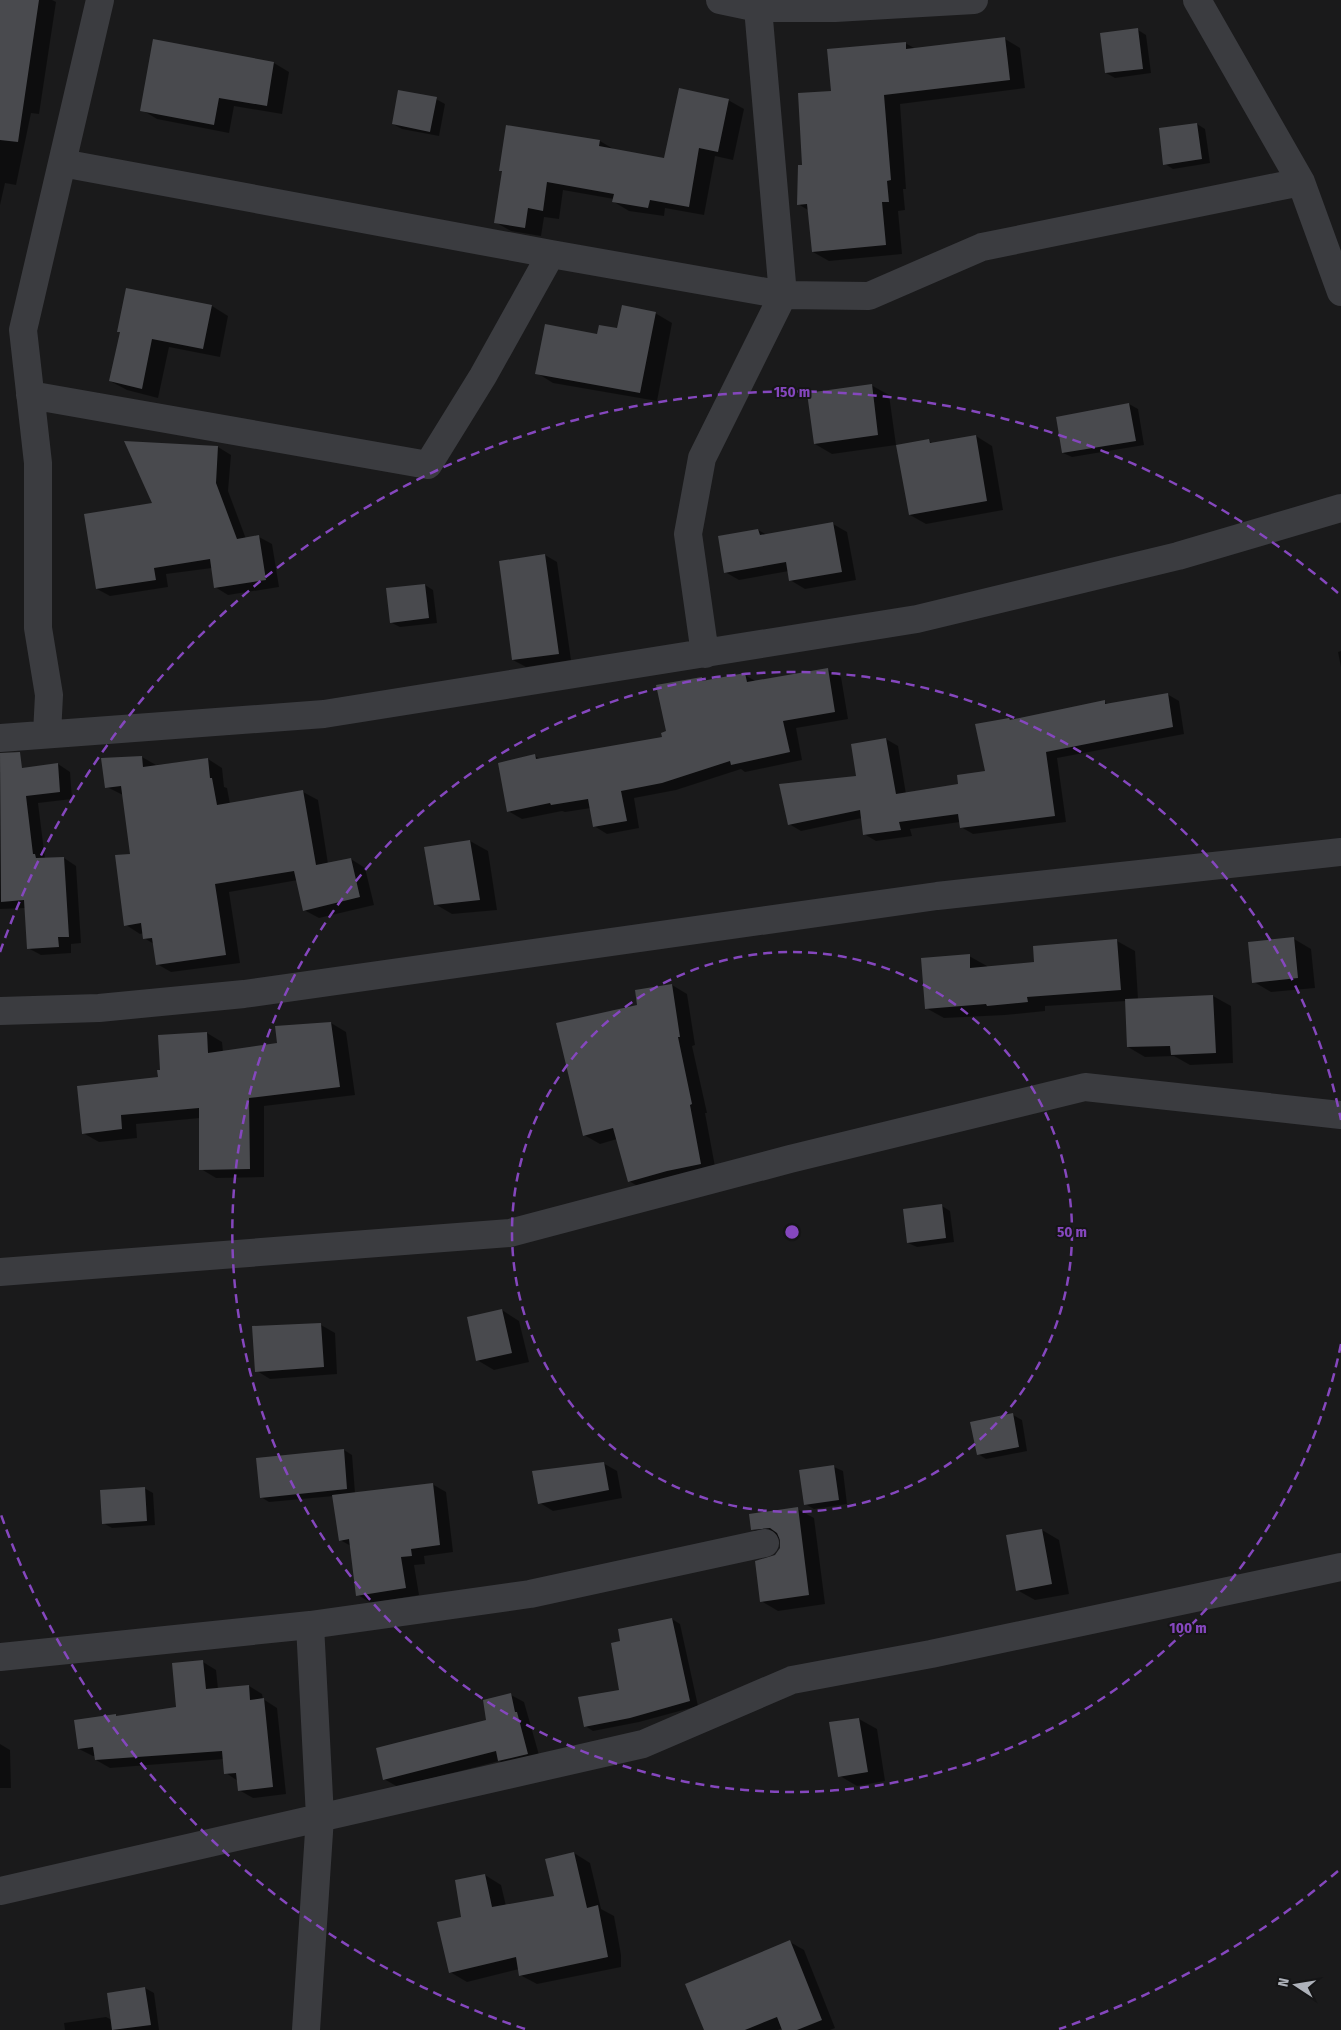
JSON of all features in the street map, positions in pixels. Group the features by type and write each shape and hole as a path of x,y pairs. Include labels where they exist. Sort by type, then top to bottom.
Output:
{"street":[{"path":"48,734 49,695 38,628 38,464 30,395 12,329 62,163 100,0"},
{"path":"720,0 835,8 974,0"},
{"path":"1197,0 1301,182 1341,292"},
{"path":"705,654 688,534 702,458 783,295 759,4"},
{"path":"62,163 783,295 869,296 982,247 1301,182"},
{"path":"30,395 428,465 483,376 551,254"},
{"path":"0,738 324,714 917,619 1178,556 1341,508"},
{"path":"0,1011 100,1008 244,994 937,896 1341,852"},
{"path":"0,1272 510,1234 781,1161 1084,1087 1341,1115"},
{"path":"0,1657 310,1625 530,1594 764,1543"},
{"path":"0,1891 643,1744 792,1680 931,1654 1341,1567"},
{"path":"306,2030 320,1817 310,1625"}],"building":[{"path":"0,0 39,0 18,142 0,140"},
{"path":"1138,28 1143,69 1105,73 1100,33"},
{"path":"1005,37 1010,80 884,95 891,180 887,181 889,202 882,202 886,245 812,252 807,204 797,205 798,165 802,165 798,93 831,91 827,49 906,42 906,49"},
{"path":"153,39 274,62 267,106 219,98 214,125 140,111"},
{"path":"679,88 729,99 718,152 699,148 689,207 650,200 648,208 612,202 614,194 547,182 543,211 528,208 525,228 494,223 502,171 499,171 506,125 600,140 599,146 664,158"},
{"path":"398,90 437,97 430,132 392,124"},
{"path":"1197,123 1202,159 1163,165 1159,128"},
{"path":"126,288 212,305 203,349 152,339 142,389 109,381 120,332 117,332"},
{"path":"622,305 656,312 640,393 535,374 545,324 597,334 599,325 617,328"},
{"path":"872,384 878,435 814,444 807,393"},
{"path":"1129,403 1136,441 1062,453 1056,417"},
{"path":"976,435 987,501 909,515 896,445 929,439 930,443"},
{"path":"124,441 218,446 216,483 237,539 259,535 266,580 214,588 210,559 154,568 156,580 96,589 84,514 152,503"},
{"path":"833,522 842,572 789,581 786,562 724,573 718,536 758,529 760,535"},
{"path":"545,554 559,654 512,660 499,561"},
{"path":"425,584 429,618 390,623 386,588"},
{"path":"828,668 835,712 783,721 790,752 731,765 730,761 662,783 621,791 627,821 593,827 588,799 551,805 550,803 507,812 498,763 535,754 536,759 662,737 661,733 666,731 656,685 702,677 702,681 745,673 747,682"},
{"path":"1168,693 1173,727 1046,752 1055,816 960,828 958,814 899,822 901,830 863,835 860,810 788,825 779,784 856,776 851,744 886,738 896,794 958,784 957,775 985,771 975,724 1009,718 1010,720 1105,700 1105,704"},
{"path":"20,752 22,768 58,763 60,792 26,796 33,854 35,854 36,858 64,857 69,937 58,937 59,947 27,949 24,900 1,902 0,753"},
{"path":"142,756 143,767 208,758 210,778 212,778 217,805 303,790 316,865 351,858 360,897 303,911 294,871 215,884 226,955 156,965 152,938 143,939 141,923 124,926 115,855 130,854 121,786 105,788 101,758"},
{"path":"470,840 480,900 434,905 424,847"},
{"path":"1294,937 1298,978 1252,983 1248,942"},
{"path":"1117,939 1121,990 1027,997 1028,1002 987,1006 986,1004 925,1009 921,958 970,954 970,968 1034,962 1033,946"},
{"path":"672,984 680,1037 678,1037 692,1104 690,1105 701,1164 628,1182 613,1128 583,1136 556,1023 637,1005 635,990"},
{"path":"1213,995 1216,1053 1171,1055 1170,1046 1127,1047 1125,999"},
{"path":"331,1022 340,1087 249,1098 250,1169 199,1170 199,1108 121,1115 122,1129 82,1134 77,1086 158,1077 157,1070 160,1070 158,1035 207,1032 208,1053 277,1043 275,1026"},
{"path":"942,1204 946,1238 907,1243 903,1209"},
{"path":"502,1309 512,1353 476,1361 467,1317"},
{"path":"321,1323 324,1367 255,1372 252,1326"},
{"path":"1013,1413 1019,1447 977,1455 970,1422"},
{"path":"344,1449 347,1489 260,1498 256,1458"},
{"path":"604,1462 609,1490 538,1504 532,1471"},
{"path":"834,1465 839,1500 804,1505 799,1470"},
{"path":"433,1483 440,1545 411,1549 412,1556 401,1557 406,1588 356,1596 349,1539 339,1541 332,1495"},
{"path":"145,1487 147,1521 102,1524 100,1490"},
{"path":"798,1507 809,1595 760,1602 755,1561 775,1555 780,1548 780,1540 777,1533 770,1528 751,1530 749,1514"},
{"path":"1042,1529 1052,1584 1016,1591 1006,1535"},
{"path":"672,1618 690,1701 630,1718 584,1727 578,1697 619,1690 611,1643 620,1641 618,1629"},
{"path":"203,1660 206,1689 249,1685 250,1700 264,1698 273,1787 238,1791 236,1773 224,1774 222,1751 95,1760 93,1747 78,1749 74,1720 176,1707 172,1663"},
{"path":"511,1693 528,1754 498,1761 496,1751 383,1780 376,1748 486,1720 483,1700"},
{"path":"859,1718 868,1772 838,1777 829,1722"},
{"path":"574,1852 587,1908 598,1905 608,1957 519,1976 516,1957 449,1973 437,1922 461,1917 455,1880 485,1874 492,1907 554,1896 545,1859"},
{"path":"790,1940 822,2020 797,2030 782,2030 777,2017 745,2030 704,2030 685,1984"},
{"path":"145,1987 151,2025 112,2030 107,1993"}]}
